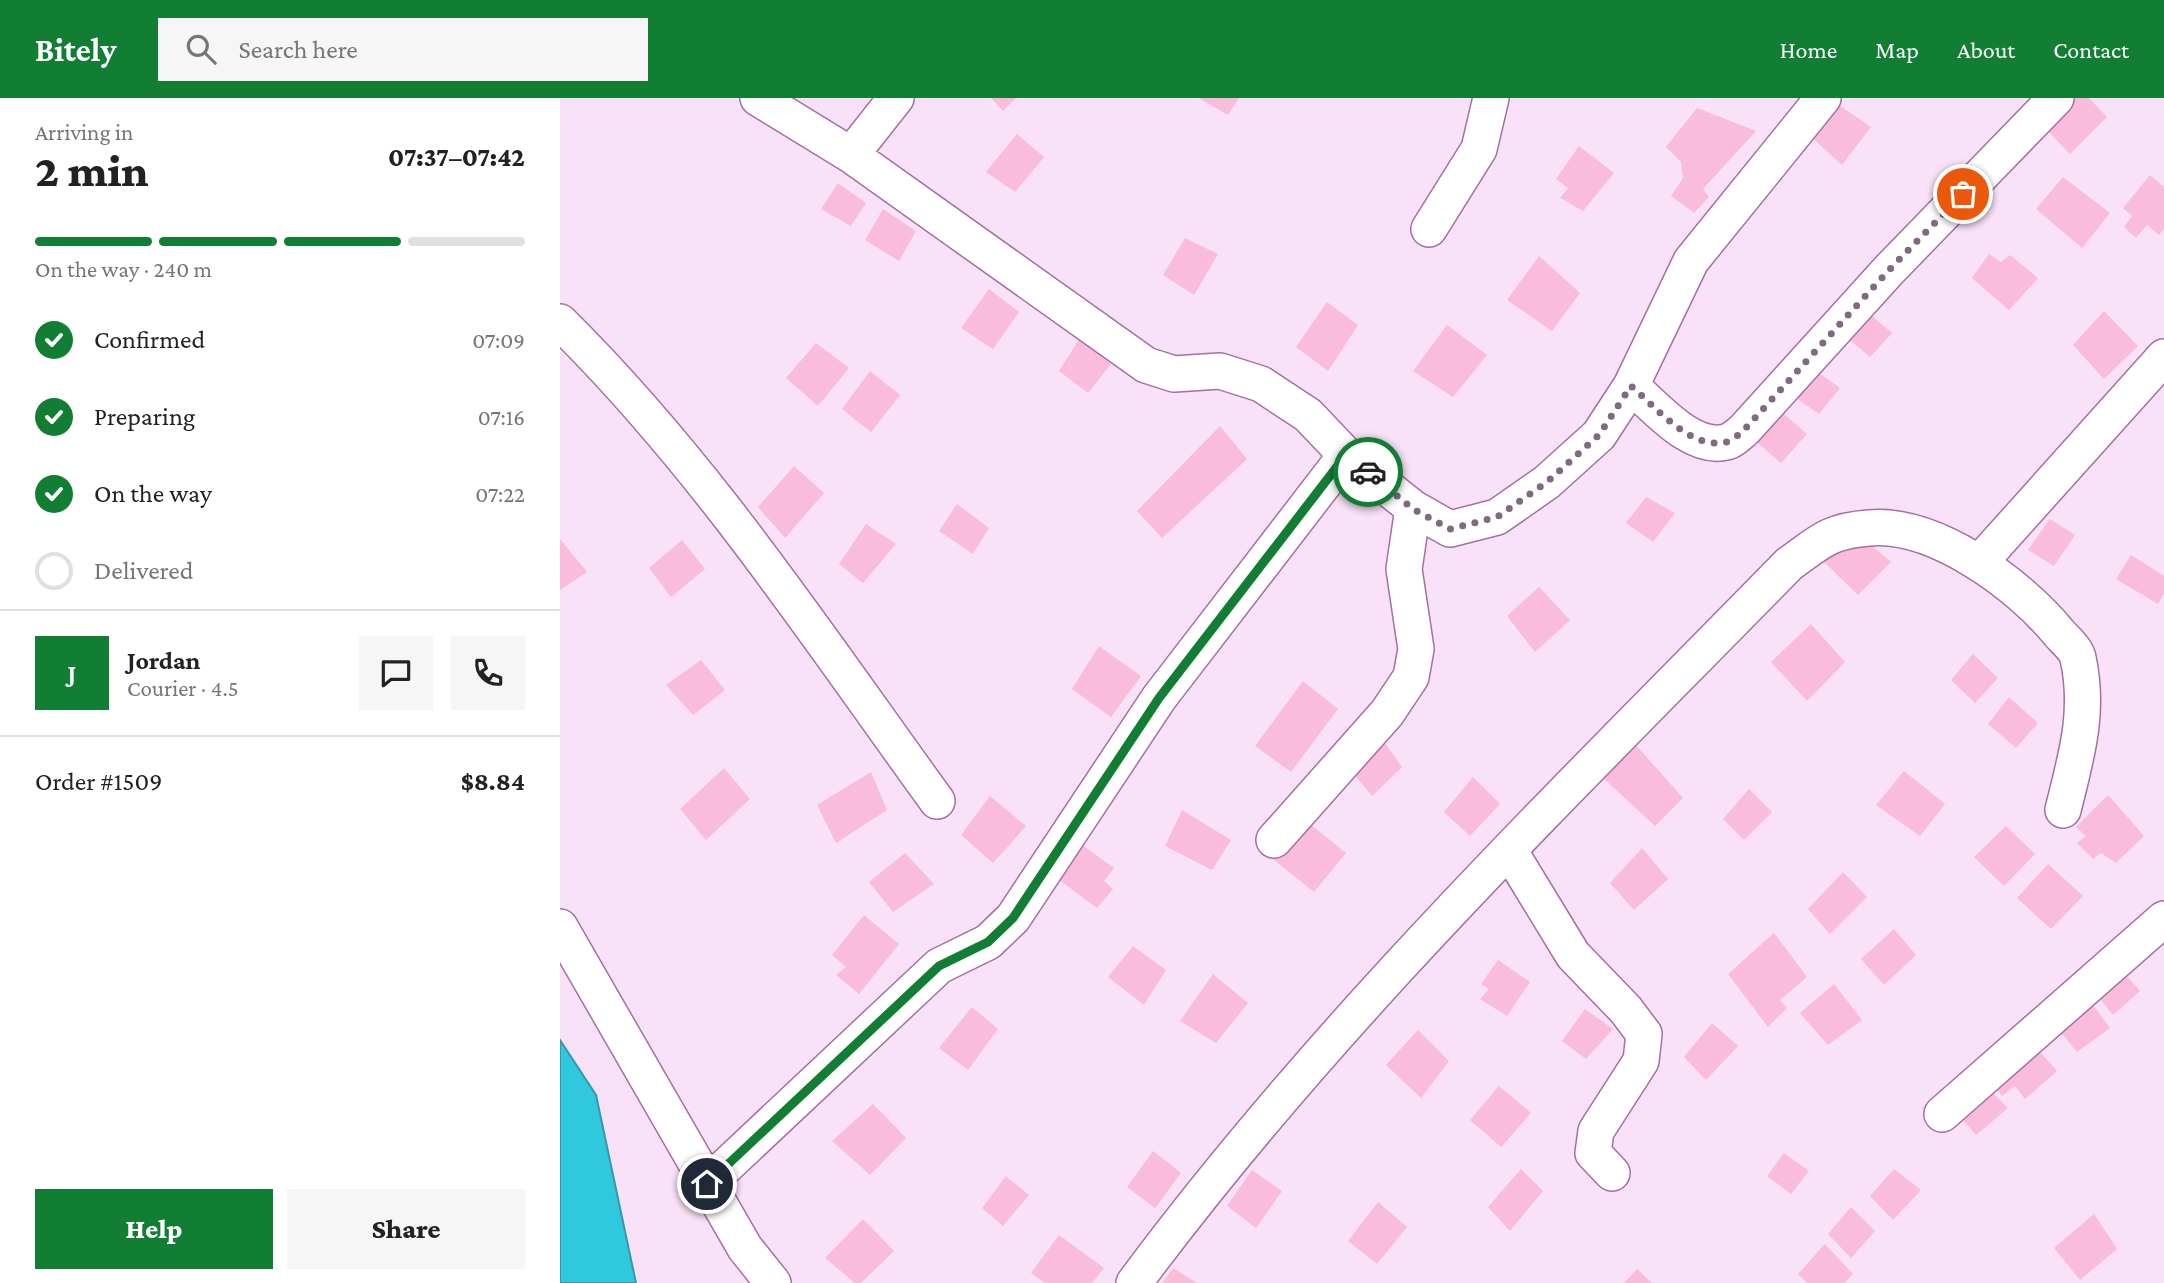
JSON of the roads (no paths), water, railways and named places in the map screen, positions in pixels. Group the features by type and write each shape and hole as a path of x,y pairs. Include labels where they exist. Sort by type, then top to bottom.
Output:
{"street":[{"path":"758,98 851,155 1146,365 1174,374 1220,371 1261,384 1308,415 1346,455 1413,509 1450,529 1497,517 1547,482 1599,435 1631,386 1691,261 1823,98"},
{"path":"851,155 896,98"},
{"path":"1429,229 1479,149 1491,98"},
{"path":"1631,386 1689,435 1712,443 1728,442 1744,430 1889,270 2056,98"},
{"path":"560,322 616,377 692,467 937,801"},
{"path":"1980,562 2164,357"},
{"path":"707,1184 939,966 988,942 1013,918 1159,698 1346,455"},
{"path":"1274,840 1387,713 1410,677 1416,649 1404,569 1413,509"},
{"path":"1133,1283 1206,1186 1354,1018 1510,850 1789,564 1832,533 1872,527 1919,535 1980,562 2039,608 2077,656 2084,729 2063,810"},
{"path":"1510,850 1573,955 1626,1010 1644,1034 1641,1061 1596,1130 1593,1153 1612,1174"},
{"path":"1942,1114 2164,919"},
{"path":"560,928 745,1248 773,1283"}],"water":[{"path":"560,1040 596,1095 636,1283 560,1283"}]}
